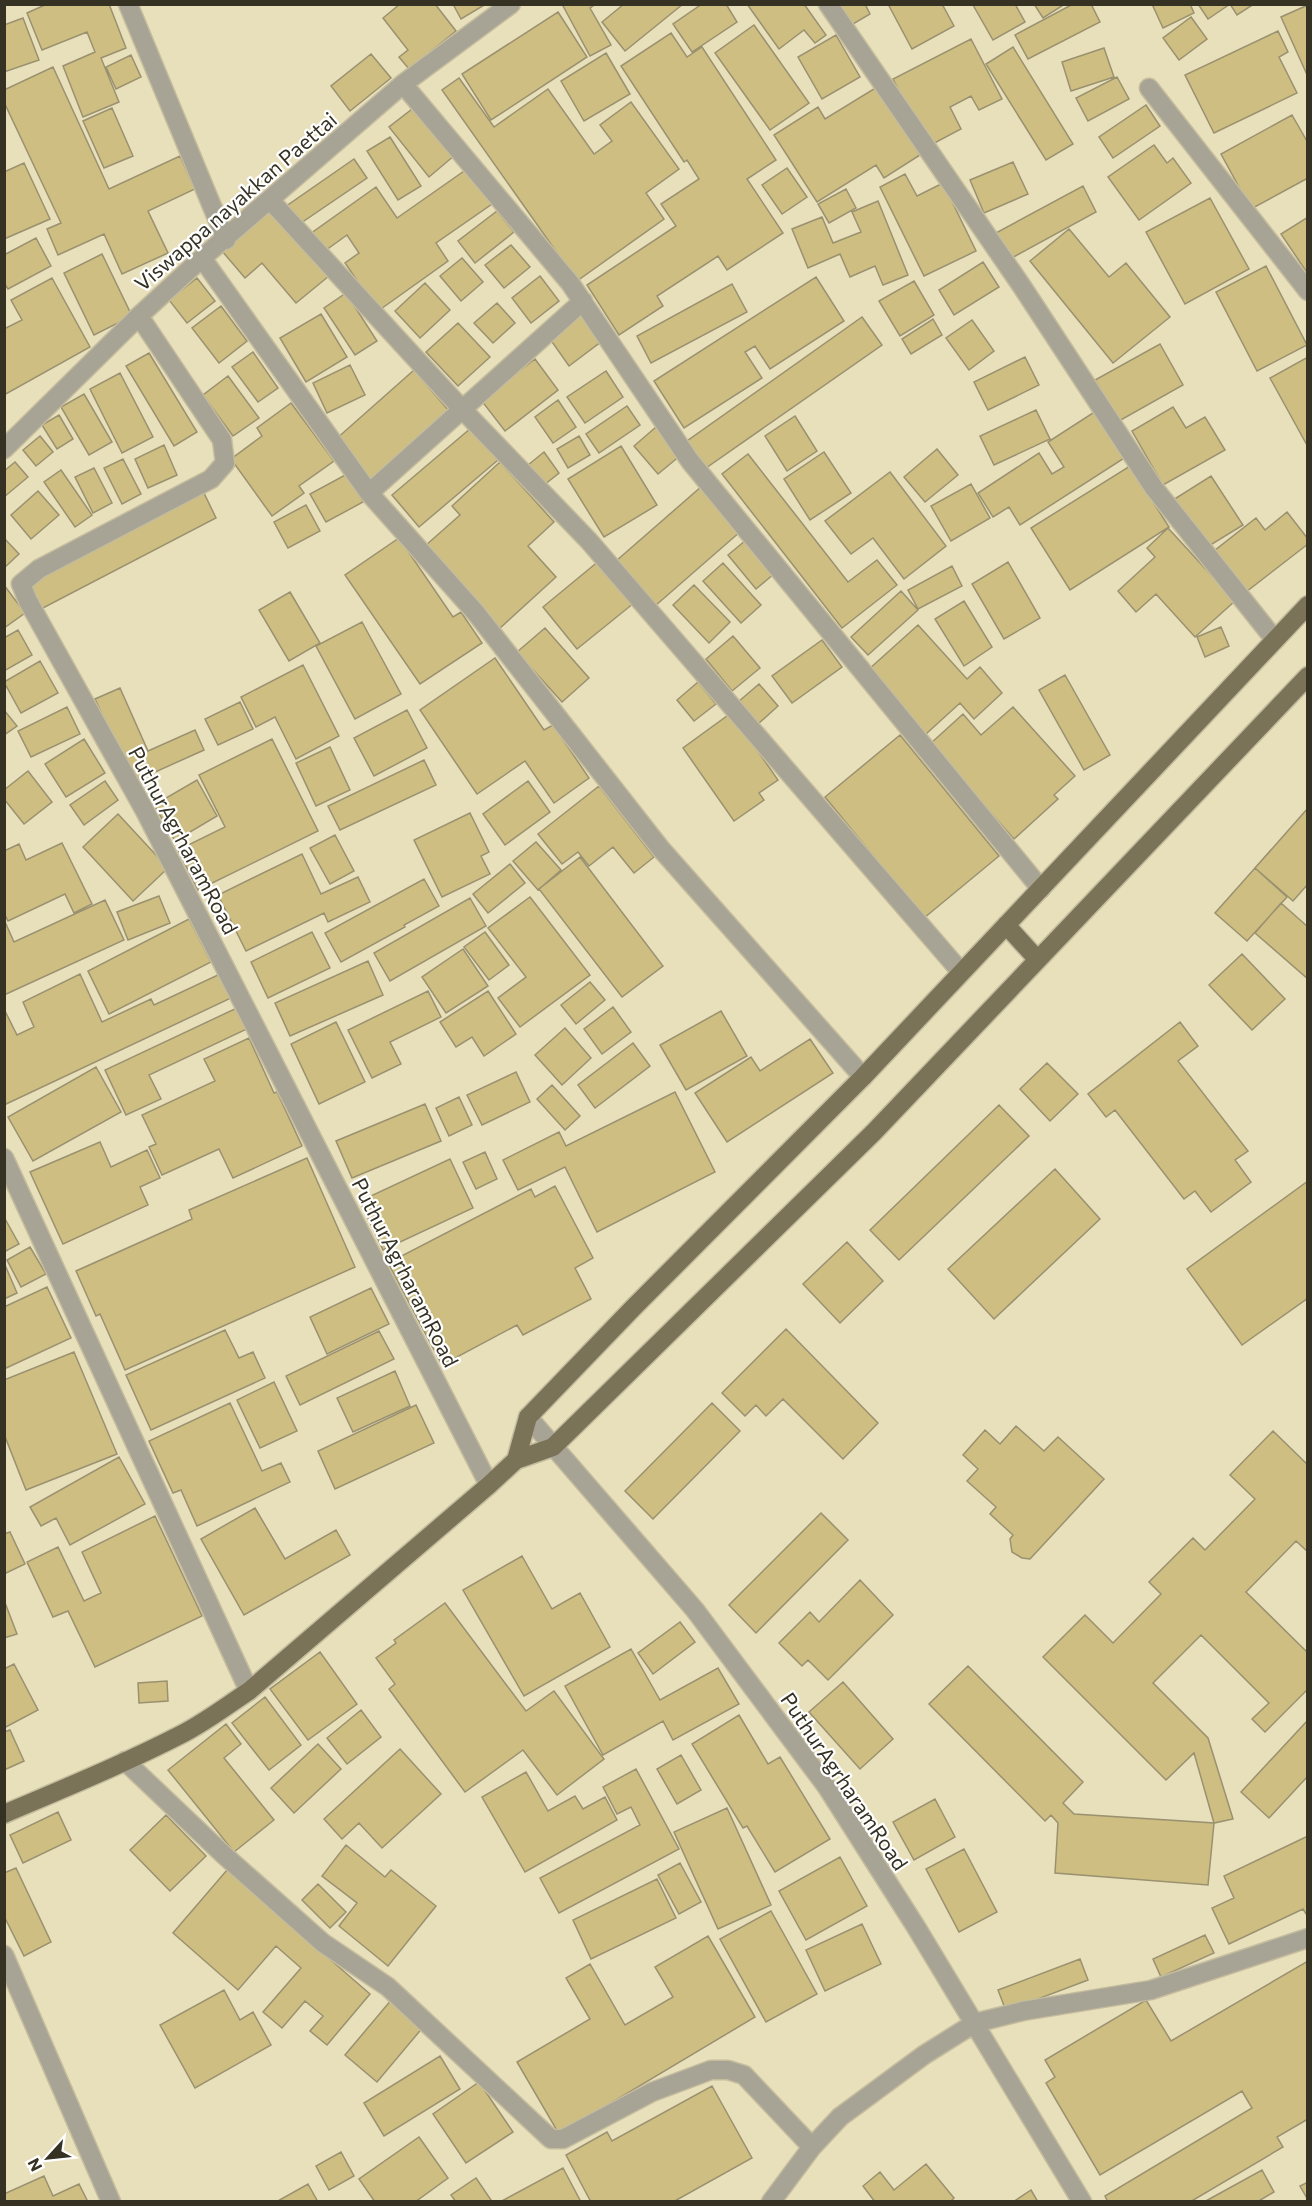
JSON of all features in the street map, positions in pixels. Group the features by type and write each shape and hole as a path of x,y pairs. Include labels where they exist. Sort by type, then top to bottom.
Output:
{"main road":[{"path":"516,1460 528,1417 863,1077 1308,605"},
{"path":"4,1814 186,1732 249,1691 516,1460 553,1447 874,1132 1308,676"},
{"path":"1006,925 1037,959"}],"street":[{"path":"128,4 225,240"},
{"name":"Viswappa nayakkan Paettai","path":"4,449 139,316 202,258 403,84 511,4"},
{"path":"828,4 1039,312 1154,488 1275,640"},
{"path":"403,84 583,301 690,461 1041,889"},
{"path":"1149,88 1308,291"},
{"path":"270,200 461,408 589,542 961,972"},
{"path":"202,258 369,493 476,613 661,849 863,1077"},
{"path":"369,493 461,408 583,301"},
{"name":"PuthurAgrharamRoad","path":"139,316 222,440 225,463 212,479 39,569 21,584 28,601 151,822 489,1485"},
{"path":"4,1158 249,1691"},
{"name":"PuthurAgrharamRoad","path":"528,1417 695,1610 827,1787 975,2023 1082,2202"},
{"path":"125,1761 224,1855 323,1943 388,1987 551,2139 563,2139 652,2092 711,2070 728,2070 744,2075 812,2147"},
{"path":"771,2202 812,2147 840,2116 924,2055 975,2023 1023,2011 1151,1990 1308,1938"},
{"path":"4,1955 111,2202"}],"building":[{"path":"47,4 109,4 126,48 101,58 119,102 83,117 63,66 95,52 87,32 42,50 27,13"},
{"path":"400,4 435,4 456,31 409,69 399,57 408,50 383,18"},
{"path":"453,4 486,4 461,19"},
{"path":"562,4 596,4 590,8 611,45 590,56"},
{"path":"624,4 683,4 625,51 602,22"},
{"path":"702,4 726,4 737,22 692,52 673,24"},
{"path":"747,4 804,4 826,35 815,43 804,30 779,49"},
{"path":"836,4 865,4 870,14 848,27"},
{"path":"888,4 942,4 954,26 912,49"},
{"path":"1015,4 1025,22 993,40 973,5"},
{"path":"1034,4 1065,4 1043,18"},
{"path":"1073,4 1091,4 1100,22 1028,59 1015,35"},
{"path":"1152,4 1190,4 1194,13 1163,28"},
{"path":"1198,4 1230,4 1208,19"},
{"path":"1230,4 1254,4 1237,15"},
{"path":"1308,5 1308,77 1281,17"},
{"path":"558,12 587,57 491,120 462,74"},
{"path":"1191,17 1207,39 1179,60 1163,38"},
{"path":"23,18 39,60 4,72 4,25"},
{"path":"754,25 809,103 770,130 715,53"},
{"path":"1278,31 1288,52 1279,57 1297,93 1214,133 1185,75"},
{"path":"671,33 687,57 702,47 776,160 747,179 783,233 727,270 718,256 657,296 663,306 619,335 587,285 676,226 661,204 699,179 687,160 684,162 621,66"},
{"path":"836,35 860,77 822,99 798,57"},
{"path":"971,39 1002,99 979,110 971,96 950,107 961,129 927,147 893,79"},
{"path":"1013,47 1073,144 1046,160 986,64"},
{"path":"1104,48 1114,77 1071,91 1062,62"},
{"path":"606,53 630,94 584,121 561,81"},
{"path":"371,54 391,78 350,111 331,86"},
{"path":"131,55 141,77 116,89 106,67"},
{"path":"53,67 109,189 180,156 195,189 148,211 168,253 122,274 104,234 58,255 47,229 61,223 4,102 4,90"},
{"path":"1117,77 1129,99 1088,121 1076,98"},
{"path":"459,78 494,127 548,89 594,154 612,141 600,125 631,102 679,169 646,193 664,219 577,281 442,90"},
{"path":"877,87 920,155 884,178 876,165 817,202 774,135 818,107 825,119"},
{"path":"1146,105 1160,126 1113,158 1099,137"},
{"path":"416,106 455,155 429,177 389,127"},
{"path":"112,108 133,156 104,168 83,121"},
{"path":"1292,115 1308,143 1308,178 1251,209 1221,154"},
{"path":"390,137 421,186 398,200 367,151"},
{"path":"1154,145 1167,163 1173,158 1191,183 1139,220 1108,177"},
{"path":"354,159 367,178 298,225 285,207"},
{"path":"1013,162 1028,194 984,213 970,180"},
{"path":"24,163 50,219 4,239 4,172"},
{"path":"787,168 807,197 782,214 762,185"},
{"path":"467,169 492,204 436,243 448,261 378,311 345,263 359,253 347,235 322,253 310,234 376,187 397,218"},
{"path":"905,174 917,196 943,183 976,251 924,276 880,187"},
{"path":"1083,186 1096,212 1008,260 994,234"},
{"path":"846,189 856,208 829,223 818,204"},
{"path":"1210,198 1249,269 1185,304 1146,232"},
{"path":"878,201 908,275 883,285 875,266 850,277 840,254 808,268 792,229 822,217 833,243 861,232 852,212"},
{"path":"271,209 329,276 296,303 262,263 245,278 222,251"},
{"path":"497,211 514,232 475,263 458,241"},
{"path":"1308,217 1308,274 1281,234"},
{"path":"1069,229 1109,277 1126,263 1170,317 1113,363 1030,261"},
{"path":"36,238 51,266 8,289 4,283 4,255"},
{"path":"511,245 530,267 504,288 485,265"},
{"path":"102,254 132,316 94,335 64,273"},
{"path":"462,258 483,282 461,301 440,276"},
{"path":"983,262 999,287 954,315 939,290"},
{"path":"1266,266 1307,345 1257,371 1216,292"},
{"path":"540,276 559,301 531,323 512,298"},
{"path":"816,277 844,321 770,369 755,346 745,352 762,378 684,428 654,381"},
{"path":"52,278 90,347 4,395 4,329 22,320 11,300"},
{"path":"197,278 215,301 187,323 169,300"},
{"path":"914,281 934,315 900,336 879,301"},
{"path":"425,283 450,310 420,338 395,311"},
{"path":"732,284 747,312 651,363 637,336"},
{"path":"346,293 377,341 355,355 324,308"},
{"path":"497,303 515,323 493,343 474,323"},
{"path":"221,306 247,341 219,363 192,328"},
{"path":"321,314 347,357 306,382 280,338"},
{"path":"582,315 602,341 569,366 550,339"},
{"path":"862,317 882,345 706,468 687,441"},
{"path":"933,319 942,335 911,354 902,339"},
{"path":"972,320 994,351 969,370 946,338"},
{"path":"458,323 490,357 458,386 426,352"},
{"path":"1160,344 1183,385 1119,421 1095,380"},
{"path":"253,352 278,388 258,402 232,367"},
{"path":"149,353 197,432 174,446 126,366"},
{"path":"1025,357 1039,385 988,410 974,382"},
{"path":"1308,357 1308,447 1270,378"},
{"path":"535,359 558,390 505,431 481,400"},
{"path":"350,365 365,395 327,413 313,383"},
{"path":"414,370 449,411 372,482 335,440"},
{"path":"606,371 623,397 585,423 567,397"},
{"path":"120,373 153,437 122,453 90,389"},
{"path":"228,376 259,418 233,436 203,395"},
{"path":"84,394 112,442 89,455 61,407"},
{"path":"558,400 576,427 553,443 535,417"},
{"path":"291,403 334,461 299,486 304,493 272,516 231,459 262,436 257,428"},
{"path":"627,406 640,425 599,453 586,434"},
{"path":"1173,407 1186,428 1205,417 1225,450 1163,485 1132,431"},
{"path":"1099,409 1129,455 1020,525 1009,507 993,517 978,493 1039,453 1052,474 1064,467 1048,442"},
{"path":"1036,410 1050,439 994,465 980,436"},
{"path":"59,415 73,439 57,449 42,425"},
{"path":"795,416 817,451 787,471 765,436"},
{"path":"656,427 681,455 658,474 634,446"},
{"path":"471,428 498,460 419,527 392,495"},
{"path":"40,436 53,452 36,466 23,450"},
{"path":"579,436 590,455 568,468 557,449"},
{"path":"164,445 177,475 148,488 135,459"},
{"path":"621,446 657,505 604,537 568,479"},
{"path":"937,449 958,475 925,502 904,477"},
{"path":"544,452 559,473 544,485 528,465"},
{"path":"824,452 851,493 810,520 784,479"},
{"path":"748,454 848,582 877,560 897,585 842,628 722,474"},
{"path":"123,459 141,494 122,504 104,468"},
{"path":"15,462 28,477 4,497 4,471"},
{"path":"500,462 554,522 528,546 556,577 499,629 425,546 460,515 452,506"},
{"path":"1130,466 1169,527 1070,590 1031,528"},
{"path":"94,468 112,503 93,513 75,477"},
{"path":"61,470 92,515 75,527 44,482"},
{"path":"890,472 946,546 904,579 873,538 851,554 825,521"},
{"path":"347,474 363,502 326,522 310,494"},
{"path":"1211,476 1243,525 1204,549 1173,500"},
{"path":"971,484 990,518 951,541 931,506"},
{"path":"702,486 741,531 655,606 616,561"},
{"path":"38,491 59,515 31,539 11,515"},
{"path":"204,493 216,518 41,609 28,585"},
{"path":"306,505 320,531 288,548 274,522"},
{"path":"1287,512 1308,539 1308,544 1246,592 1214,551 1256,518 1265,530"},
{"path":"1168,528 1235,601 1195,637 1156,594 1136,612 1118,591 1155,557 1147,548"},
{"path":"4,538 19,554 4,568"},
{"path":"399,538 453,617 461,612 482,643 420,684 345,575"},
{"path":"746,540 775,573 756,589 728,555"},
{"path":"600,560 634,603 577,649 543,607"},
{"path":"1008,562 1040,618 1004,639 972,584"},
{"path":"723,563 761,605 741,623 703,581"},
{"path":"952,566 962,586 918,609 908,590"},
{"path":"4,585 25,613 4,628"},
{"path":"694,585 730,622 709,643 673,605"},
{"path":"901,591 918,610 868,655 851,637"},
{"path":"290,592 320,643 289,661 259,610"},
{"path":"964,601 992,647 964,666 935,619"},
{"path":"362,622 401,694 355,719 316,646"},
{"path":"918,625 967,679 980,667 1002,693 974,719 960,703 926,734 868,670"},
{"path":"1221,627 1229,646 1205,657 1197,637"},
{"path":"545,628 589,678 562,702 517,652"},
{"path":"18,630 32,655 4,671 4,638"},
{"path":"733,636 760,668 732,691 706,659"},
{"path":"822,640 842,667 792,703 772,676"},
{"path":"495,658 544,730 553,725 589,778 554,803 525,761 477,794 420,710"},
{"path":"40,661 58,693 21,713 4,682"},
{"path":"303,665 339,736 296,759 275,717 256,727 241,697"},
{"path":"1065,675 1110,755 1084,770 1039,690"},
{"path":"698,682 716,704 694,721 677,700"},
{"path":"759,684 778,706 758,724 738,702"},
{"path":"120,688 148,751 195,730 204,750 133,782 95,699"},
{"path":"240,702 253,729 218,745 205,719"},
{"path":"67,707 80,734 31,757 18,731"},
{"path":"1013,707 1075,776 1054,795 1058,799 1014,839 930,744 963,714 981,735"},
{"path":"4,710 17,726 4,735"},
{"path":"407,710 427,748 374,776 354,738"},
{"path":"731,713 778,780 759,793 764,800 734,821 683,748"},
{"path":"900,735 999,856 924,918 825,797"},
{"path":"84,739 105,773 66,797 45,764"},
{"path":"272,739 318,831 198,890 178,850 225,827 199,775"},
{"path":"330,747 350,790 316,806 296,763"},
{"path":"424,760 436,785 340,830 328,806"},
{"path":"28,771 52,802 24,824 4,799 4,790"},
{"path":"197,780 217,816 175,841 154,805"},
{"path":"105,781 118,800 84,825 70,805"},
{"path":"528,781 550,812 505,845 483,814"},
{"path":"599,786 654,857 634,873 613,847 589,866 578,852 562,864 538,834"},
{"path":"1308,808 1308,884 1293,901 1255,868"},
{"path":"470,813 489,852 481,856 490,874 442,897 414,840"},
{"path":"118,814 168,868 133,901 83,847"},
{"path":"335,835 354,871 330,884 310,848"},
{"path":"536,842 561,870 538,890 513,861"},
{"path":"62,843 92,904 74,913 65,894 8,921 4,913 4,851 19,844 26,860"},
{"path":"302,854 321,894 358,877 370,902 328,922 324,913 246,951 218,895"},
{"path":"580,857 663,966 622,997 539,889"},
{"path":"510,864 525,883 488,913 473,894"},
{"path":"1255,868 1287,897 1247,941 1215,913"},
{"path":"424,879 439,906 341,962 325,933"},
{"path":"159,896 170,923 128,940 117,912"},
{"path":"530,897 590,975 520,1027 498,998 526,977 488,928"},
{"path":"470,898 486,926 390,981 374,953"},
{"path":"105,900 124,940 4,995 4,925 6,924 14,942"},
{"path":"1281,903 1308,927 1308,979 1255,933"},
{"path":"189,919 211,962 109,1014 88,971"},
{"path":"312,932 330,968 268,998 251,962"},
{"path":"485,932 509,965 489,980 464,947"},
{"path":"463,949 488,986 446,1013 422,977"},
{"path":"1242,954 1285,999 1252,1030 1209,985"},
{"path":"368,961 383,995 290,1036 275,1003"},
{"path":"80,974 102,1022 151,999 154,1005 220,974 231,998 4,1105 4,1009 17,1035 34,1027 23,1002"},
{"path":"590,982 605,1000 576,1024 561,1005"},
{"path":"428,991 441,1017 390,1042 401,1064 372,1078 348,1030"},
{"path":"488,991 516,1034 484,1056 472,1037 456,1047 440,1022"},
{"path":"239,1007 249,1028 149,1075 161,1099 126,1115 105,1070"},
{"path":"613,1007 631,1032 602,1054 584,1029"},
{"path":"721,1011 747,1056 686,1090 660,1045"},
{"path":"336,1022 365,1082 319,1104 291,1044"},
{"path":"1180,1022 1198,1046 1178,1061 1248,1151 1235,1160 1251,1182 1211,1212 1195,1191 1184,1199 1115,1110 1106,1117 1088,1094"},
{"path":"565,1028 591,1058 562,1085 535,1055"},
{"path":"249,1038 302,1146 233,1178 219,1149 162,1175 149,1147 156,1144 142,1115 215,1081 204,1059"},
{"path":"810,1039 833,1073 727,1142 695,1093 751,1057 760,1071"},
{"path":"633,1043 650,1066 595,1108 578,1085"},
{"path":"1047,1063 1078,1094 1050,1121 1020,1089"},
{"path":"96,1067 121,1112 33,1161 8,1117"},
{"path":"516,1072 530,1102 482,1125 467,1095"},
{"path":"552,1085 580,1116 565,1130 537,1099"},
{"path":"675,1092 715,1172 597,1232 565,1167 518,1190 503,1160 559,1132 566,1146"},
{"path":"459,1097 472,1125 449,1136 436,1108"},
{"path":"425,1104 441,1141 352,1178 336,1141"},
{"path":"999,1105 1029,1136 899,1260 870,1230"},
{"path":"100,1142 111,1167 147,1150 160,1178 140,1187 148,1205 63,1244 30,1172"},
{"path":"485,1152 497,1179 476,1189 463,1162"},
{"path":"307,1158 355,1267 125,1370 100,1314 96,1316 76,1271 192,1219 189,1210"},
{"path":"450,1159 473,1208 383,1250 360,1201"},
{"path":"1055,1169 1100,1219 994,1319 948,1269"},
{"path":"1308,1181 1308,1298 1242,1345 1187,1269"},
{"path":"555,1186 593,1258 575,1268 591,1299 523,1335 517,1325 442,1365 388,1263 531,1189 535,1197"},
{"path":"4,1217 19,1244 4,1252"},
{"path":"847,1242 883,1281 840,1323 803,1284"},
{"path":"30,1247 46,1274 21,1287 7,1260"},
{"path":"4,1265 17,1293 4,1299"},
{"path":"47,1287 71,1338 4,1369 4,1307"},
{"path":"371,1288 389,1324 327,1354 310,1317"},
{"path":"786,1329 878,1423 843,1459 783,1399 766,1416 756,1405 745,1416 722,1393"},
{"path":"225,1330 239,1358 253,1352 265,1378 151,1430 126,1375"},
{"path":"379,1331 394,1359 300,1405 286,1376"},
{"path":"74,1352 117,1454 26,1490 4,1434 4,1380"},
{"path":"395,1371 410,1406 353,1432 337,1398"},
{"path":"274,1382 297,1431 260,1448 237,1400"},
{"path":"230,1403 262,1471 281,1463 290,1482 197,1526 181,1490 173,1493 149,1441"},
{"path":"712,1403 740,1431 653,1519 625,1491"},
{"path":"416,1405 434,1443 335,1489 318,1451"},
{"path":"1016,1426 1044,1451 1058,1437 1104,1479 1030,1559 1022,1558 1012,1552 1010,1539 1013,1535 990,1514 996,1507 967,1481 978,1469 963,1455 985,1430 1000,1444"},
{"path":"1273,1431 1308,1465 1308,1552 1296,1541 1246,1592 1308,1653 1308,1689 1265,1732 1252,1719 1269,1703 1201,1635 1153,1683 1208,1738 1233,1819 1214,1823 1194,1753 1166,1780 1043,1657 1085,1615 1113,1643 1161,1594 1149,1582 1193,1538 1205,1550 1255,1499 1230,1475"},
{"path":"119,1457 145,1504 70,1545 56,1518 41,1526 30,1507"},
{"path":"255,1508 285,1559 336,1530 350,1555 244,1615 201,1539"},
{"path":"821,1513 848,1540 756,1633 729,1605"},
{"path":"155,1516 202,1616 95,1667 68,1611 53,1617 27,1562 58,1547 84,1601 101,1593 82,1552"},
{"path":"10,1532 25,1564 4,1574 4,1534"},
{"path":"522,1556 552,1609 580,1593 610,1647 524,1696 463,1590"},
{"path":"860,1580 893,1615 828,1680 808,1660 802,1666 779,1643 810,1612 819,1622"},
{"path":"4,1600 17,1634 4,1638"},
{"path":"445,1603 526,1711 554,1691 604,1759 557,1795 523,1750 465,1792 389,1689 395,1684 376,1658 396,1643 394,1640"},
{"path":"680,1622 695,1642 653,1674 638,1653"},
{"path":"631,1649 660,1700 718,1668 739,1704 673,1740 663,1721 603,1755 565,1686"},
{"path":"320,1652 357,1704 308,1740 270,1689"},
{"path":"14,1664 38,1710 4,1728 4,1669"},
{"path":"968,1666 1083,1782 1063,1803 1074,1814 1214,1823 1208,1885 1055,1873 1058,1823 1051,1815 1045,1821 929,1704"},
{"path":"167,1681 168,1701 139,1703 138,1683"},
{"path":"843,1682 893,1739 860,1769 809,1712"},
{"path":"265,1697 301,1745 269,1770 232,1723"},
{"path":"361,1710 381,1737 347,1764 327,1738"},
{"path":"739,1715 768,1764 780,1757 830,1839 775,1872 747,1826 743,1828 692,1744"},
{"path":"1308,1720 1308,1776 1269,1818 1241,1792"},
{"path":"226,1724 241,1744 224,1758 274,1820 234,1852 168,1770"},
{"path":"10,1730 24,1761 4,1770 4,1732"},
{"path":"318,1744 341,1769 294,1813 271,1788"},
{"path":"400,1749 441,1794 382,1848 359,1823 342,1839 324,1819"},
{"path":"681,1755 701,1790 677,1804 657,1769"},
{"path":"636,1769 679,1849 559,1913 540,1878 640,1825 631,1807 617,1814 603,1787"},
{"path":"526,1772 548,1811 575,1796 583,1809 605,1797 617,1820 525,1872 482,1797"},
{"path":"935,1799 955,1837 914,1860 893,1822"},
{"path":"727,1808 771,1905 718,1929 674,1832"},
{"path":"58,1812 71,1840 23,1863 10,1835"},
{"path":"166,1815 206,1856 170,1891 130,1850"},
{"path":"1308,1836 1308,1917 1303,1909 1229,1944 1212,1908 1234,1898 1224,1876"},
{"path":"346,1845 385,1877 391,1870 436,1906 388,1966 339,1926 357,1903 322,1876"},
{"path":"964,1849 997,1912 959,1932 926,1869"},
{"path":"840,1857 867,1906 806,1940 779,1891"},
{"path":"680,1863 701,1902 679,1914 658,1875"},
{"path":"16,1868 51,1942 24,1956 4,1916 4,1873"},
{"path":"227,1870 370,1994 327,2045 310,2031 323,2016 305,2001 282,2028 263,2012 301,1968 276,1946 238,1990 173,1933"},
{"path":"657,1879 676,1918 591,1959 573,1920"},
{"path":"318,1884 346,1912 330,1928 302,1900"},
{"path":"771,1911 817,1994 766,2022 720,1939"},
{"path":"862,1924 881,1964 825,1991 806,1950"},
{"path":"1205,1935 1214,1953 1161,1977 1153,1959"},
{"path":"708,1936 755,2017 559,2134 517,2062 590,2019 566,1978 590,1964 625,2025 673,1997 655,1967"},
{"path":"1080,1959 1088,1980 1006,2011 998,1990"},
{"path":"1308,1961 1308,2119 1277,2137 1283,2147 1190,2202 1108,2202 1105,2196 1252,2108 1242,2091 1100,2175 1046,2083 1055,2077 1045,2060 1146,2000 1171,2041"},
{"path":"224,1990 240,2020 253,2012 271,2045 195,2088 160,2025"},
{"path":"392,1999 424,2026 377,2082 345,2055"},
{"path":"440,2056 460,2089 384,2136 364,2103"},
{"path":"479,2082 513,2132 466,2163 433,2114"},
{"path":"712,2086 752,2158 673,2202 591,2202 566,2155 607,2132 612,2141"},
{"path":"419,2137 448,2178 415,2202 375,2202 359,2179"},
{"path":"341,2152 354,2176 329,2190 316,2166"},
{"path":"926,2164 954,2198 950,2202 875,2202 863,2186 880,2172 894,2190"},
{"path":"563,2168 581,2202 500,2202"},
{"path":"1262,2170 1274,2192 1257,2202 1204,2202"},
{"path":"44,2176 53,2196 79,2184 88,2202 4,2202 4,2194"},
{"path":"476,2178 491,2200 488,2202 456,2202 451,2195"},
{"path":"1308,2182 1308,2200 1300,2186"},
{"path":"308,2184 318,2202 276,2202"},
{"path":"1031,2190 1038,2202 1013,2202"}]}
